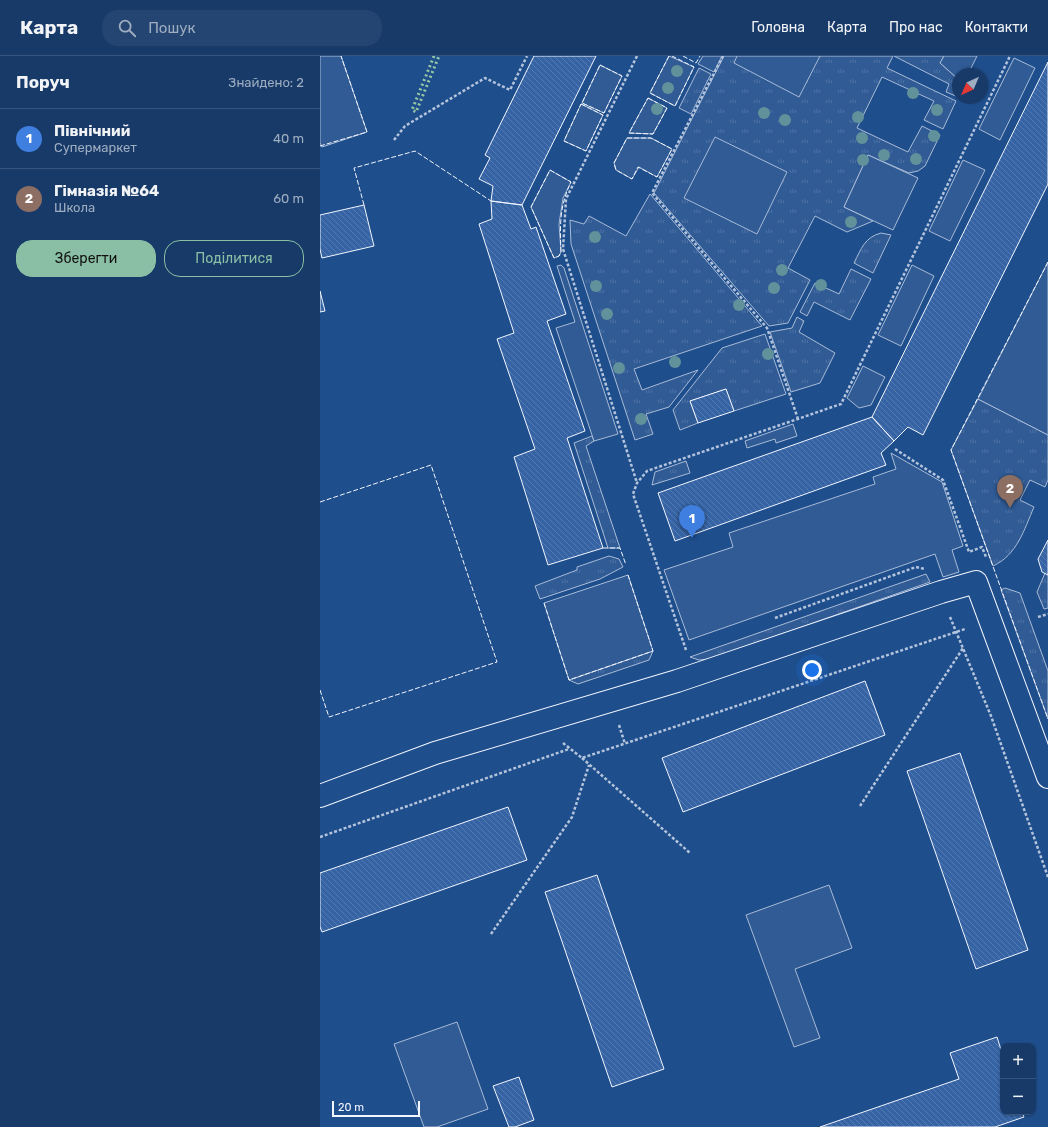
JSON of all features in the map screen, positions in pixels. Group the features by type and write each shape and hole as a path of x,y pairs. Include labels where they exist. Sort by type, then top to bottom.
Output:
{"lane":[{"path":"320,796 435,752 677,681 941,592 976,582 1048,777"}],"path":[{"path":"394,140 405,126 485,78 510,90 527,56"},
{"path":"637,56 566,199 563,249 637,483"},
{"path":"723,56 652,193 767,328 798,419"},
{"path":"693,647 686,650 635,502 633,494 637,483 647,472 841,404 1010,56"},
{"path":"895,449 943,480 969,552 982,547 987,562"},
{"path":"768,620 916,567 928,570"},
{"path":"948,612 991,716 1048,877"},
{"path":"1038,617 1048,614"},
{"path":"582,758 957,632"},
{"path":"860,806 963,648"},
{"path":"537,721 582,758 690,853"},
{"path":"320,837 569,748"},
{"path":"491,934 572,817 589,765"}],"green space":[{"path":"724,56 893,56 887,68 952,99 952,104 955,104 943,129 924,120 934,101 882,77 857,128 908,152 922,126 940,135 925,166 918,171 909,173 868,155 844,207 873,221 847,232 815,216 788,268 810,280 788,323 769,326 654,193"},
{"path":"894,56 944,56 940,63 952,74 952,94 946,92 949,84"},
{"path":"699,68 711,74 691,114 679,108"},
{"path":"650,194 762,326 634,369 642,390 698,370 669,407 646,414 653,434 635,440 571,244 570,220 584,224 589,216 626,236"},
{"path":"881,233 891,235 873,273 854,263 864,244 871,237"},
{"path":"851,269 871,279 850,320 814,302 807,316 800,312 815,283 839,294"},
{"path":"797,317 804,321 799,332 835,353 820,383 791,392 770,332 792,328"},
{"path":"765,334 786,394 734,411 726,389 690,401 698,423 680,430 673,410 722,348"},
{"path":"978,399 1048,435 1048,480 1045,487 1030,480 1020,500 1034,507 1027,524 1014,549 993,566 951,450"},
{"path":"592,436 594,441 586,446 620,548 608,548 574,443"},
{"path":"686,461 690,473 652,485 655,472"},
{"path":"609,556 619,559 623,567 600,579 540,599 535,586 577,570 577,567"},
{"path":"1045,573 1048,575 1048,608 1044,609 1037,592"},
{"path":"926,574 930,582 710,659 699,660 690,657"},
{"path":"1005,588 1020,593 1048,671 1048,719 1001,590"},
{"path":"653,651 649,660 578,684 569,680"}],"shaded area":[{"path":"320,56 341,56 367,132 322,147 320,143"},
{"path":"669,56 694,67 675,106 650,93"},
{"path":"703,56 722,56 714,72 698,64"},
{"path":"737,56 820,56 799,97 734,63"},
{"path":"944,56 977,56 971,68 952,68 952,74 940,63"},
{"path":"1014,58 1035,68 1000,140 979,129"},
{"path":"600,65 622,76 604,113 582,103"},
{"path":"648,98 667,108 653,134 629,133"},
{"path":"581,104 603,115 586,151 564,141"},
{"path":"715,137 787,172 757,234 684,198"},
{"path":"627,138 651,138 672,149 657,177 639,167 632,179 616,170 614,163"},
{"path":"868,155 918,178 893,230 844,207"},
{"path":"963,160 985,170 950,241 929,231"},
{"path":"550,170 571,182 563,198 559,224 561,252 559,256 554,258 531,207"},
{"path":"1048,262 1048,435 978,399"},
{"path":"561,265 564,268 618,434 594,441 556,328 575,322 557,266"},
{"path":"912,265 934,276 901,346 878,335"},
{"path":"863,366 885,377 871,405 859,408 847,398"},
{"path":"793,424 797,436 776,443 775,439 747,448 745,441"},
{"path":"891,453 942,482 963,546 952,550 959,572 943,577 935,554 689,640 664,570 733,547 729,533 875,484 873,477 896,469"},
{"path":"628,575 653,651 569,680 544,603"},
{"path":"829,885 852,948 795,969 820,1038 794,1047 746,915"},
{"path":"457,1022 488,1109 437,1127 424,1127 394,1044"}],"building":[{"path":"534,56 596,56 522,205 491,201 493,186 479,179 490,158 485,155"},
{"path":"1048,62 1048,184 923,435 908,427 894,441 872,417"},
{"path":"491,201 522,205 531,229 536,227 566,314 547,321 585,431 567,438 603,548 548,565 514,457 535,449 497,339 514,333 479,224 492,219"},
{"path":"364,205 374,246 322,258 320,249 320,215"},
{"path":"320,291 325,311 320,312"},
{"path":"726,389 734,411 698,423 690,401"},
{"path":"872,417 894,441 881,453 886,465 675,541 658,493"},
{"path":"1048,540 1048,575 1042,572 1038,559"},
{"path":"865,681 885,735 683,812 662,758"},
{"path":"960,753 1028,950 976,969 907,771"},
{"path":"508,807 527,860 322,932 320,927 320,873"},
{"path":"597,875 664,1069 612,1087 545,892"},
{"path":"997,1037 1000,1046 1000,1115 1023,1115 1024,1117 995,1127 820,1127 959,1079 950,1053"},
{"path":"519,1077 534,1120 515,1127 509,1127 493,1086"}],"hedge":[{"path":"434,56 412,110 416,112 439,56"}],"fence":[{"path":"320,146 367,132 341,56"},
{"path":"669,56 650,93 675,106 694,67 672,56"},
{"path":"683,56 696,63 700,56"},
{"path":"600,65 622,76 604,113 582,103 600,65"},
{"path":"648,98 667,108 653,134 629,133 648,98"},
{"path":"581,104 603,115 586,151 564,141 581,104"},
{"path":"627,138 651,138 672,149 657,177 638,167 632,179 616,170 614,163 627,138"},
{"path":"364,205 354,168 415,151 491,201"},
{"path":"550,170 571,182 562,208 561,252 559,256 554,258 531,207 550,170"},
{"path":"1048,262 951,450 1048,719"},
{"path":"320,502 431,465 497,662 329,717 320,690"},
{"path":"603,548 620,548 626,565"},
{"path":"544,603 569,680 653,651 628,575"}],"place":[{"name":"Гімназія №64","path":"1010,508"},
{"name":"Північний","path":"692,538"}]}
